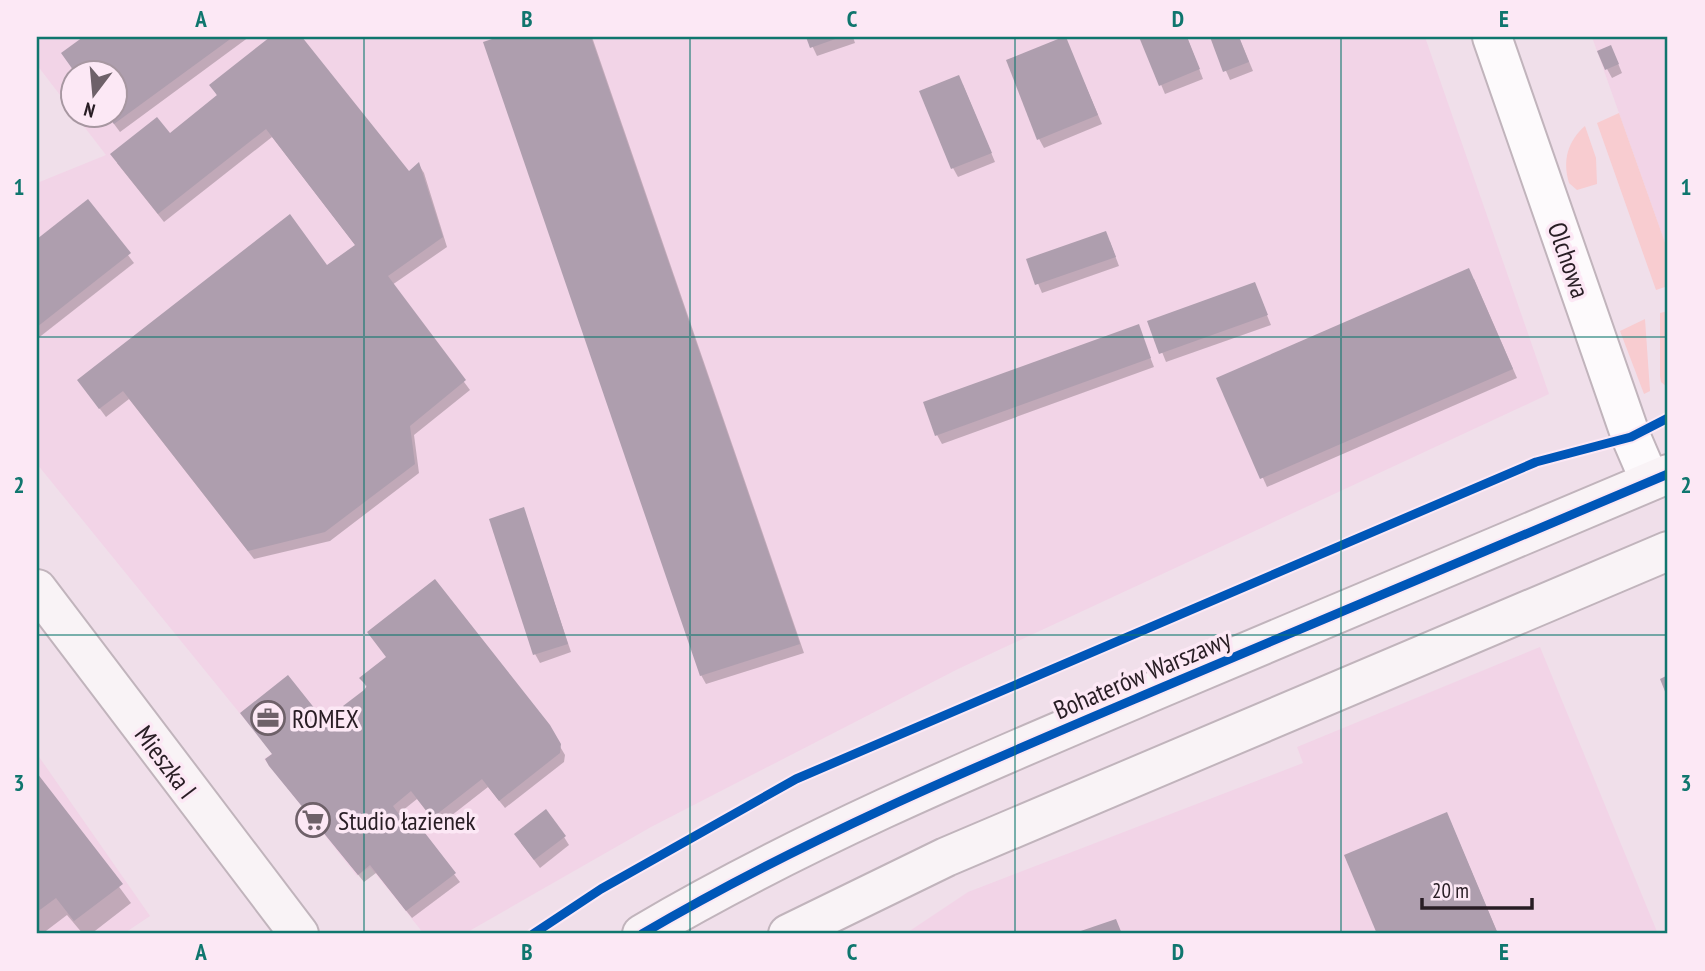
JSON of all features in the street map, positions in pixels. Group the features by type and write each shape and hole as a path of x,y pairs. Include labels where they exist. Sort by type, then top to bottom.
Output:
{"street":[{"name":"Olchowa","path":"1492,37 1623,416 1659,478"},
{"name":"Bohaterów Warszawy","path":"642,934 817,838 961,773 1659,478"},
{"path":"788,934 946,857 1668,551"},
{"name":"Mieszka I","path":"37,589 298,934"}],"shaded area":[{"path":"37,37 1425,37 1549,394 958,669 651,827 464,934 424,934 370,867 357,876 264,759 272,753 37,464 37,183 106,155 87,130 130,130 130,60 60,60 60,95 37,65"},
{"path":"1592,37 1668,37 1668,251 1614,99"},
{"path":"1619,113 1668,251 1668,286 1656,290 1597,123"},
{"path":"1585,126 1596,158 1597,184 1577,190 1569,183 1566,166 1574,138"},
{"path":"1668,311 1668,388 1661,382 1660,376 1660,313"},
{"path":"1645,319 1650,391 1644,394 1620,331"},
{"path":"1540,647 1658,934 905,934 968,892 1303,763 1297,747"},
{"path":"37,754 150,916 123,934 37,934"}],"building":[{"path":"83,37 233,37 130,112 130,60 66,60 61,53"},
{"path":"270,37 302,37 409,171 419,162 443,237 388,276 466,380 410,426 415,464 325,532 248,551 123,391 99,409 77,380 290,214 327,265 355,245 266,129 158,214 110,154 157,117 170,133 217,95 209,85"},
{"path":"498,37 591,37 800,644 700,676 483,42"},
{"path":"806,37 841,37 810,48"},
{"path":"1066,37 1098,115 1037,140 1006,60"},
{"path":"1139,37 1187,37 1200,69 1159,86"},
{"path":"1210,37 1239,37 1249,62 1223,72"},
{"path":"1611,45 1619,64 1605,70 1597,51"},
{"path":"959,75 992,153 951,169 919,91"},
{"path":"88,199 131,253 37,327 37,239"},
{"path":"1106,231 1116,257 1035,285 1026,259"},
{"path":"1469,268 1513,369 1260,479 1216,378"},
{"path":"1255,282 1268,315 1159,354 1147,321"},
{"path":"1139,324 1151,358 935,436 923,402"},
{"path":"524,507 568,644 533,655 489,519"},
{"path":"435,579 550,725 561,744 560,753 499,801 482,779 432,818 411,791 393,806 410,830 418,824 456,873 406,911 370,865 358,875 269,766 265,759 272,754 240,713 288,675 327,724 346,710 343,706 367,686 359,678 386,657 367,632"},
{"path":"1668,675 1668,699 1660,679"},
{"path":"37,773 123,884 74,921 56,898 37,912"},
{"path":"546,809 566,836 534,860 514,834"},
{"path":"1447,812 1498,934 1377,934 1344,855"},
{"path":"1116,919 1122,934 1072,934"}],"cycle path":[{"path":"533,934 601,889 796,779 1536,462 1631,437 1668,418"},
{"path":"642,934 770,864 967,771 1668,474"}],"place":[{"name":"ROMEX","path":"268,718"},
{"name":"Studio łazienek","path":"313,820"}]}
